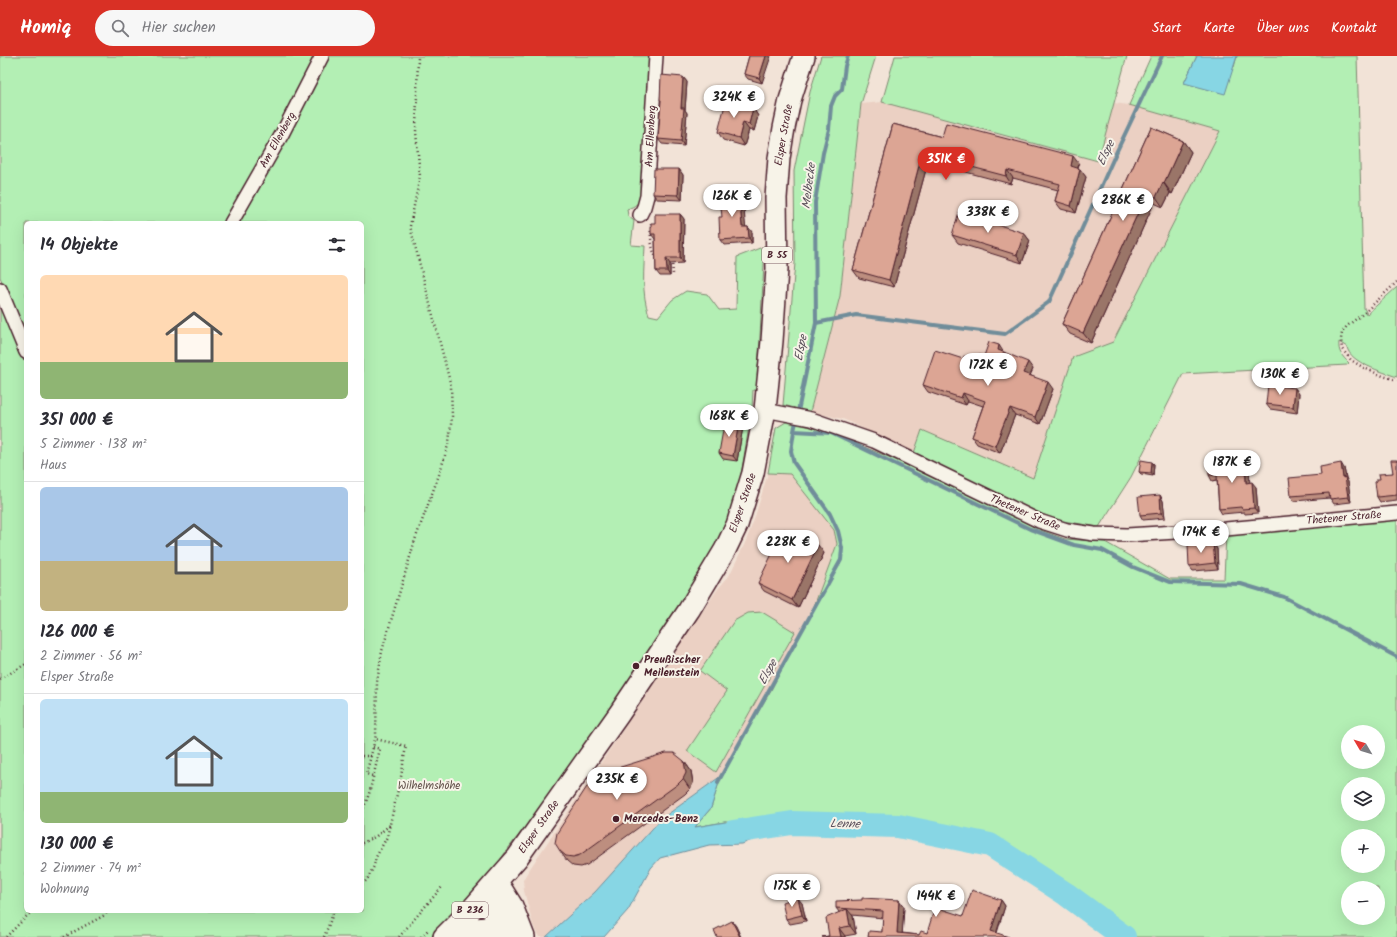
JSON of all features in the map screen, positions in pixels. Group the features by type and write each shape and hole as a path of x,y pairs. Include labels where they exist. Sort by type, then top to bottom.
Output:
{"main road":[{"name":"Elsper Straße","path":"496,882 517,858 667,644 712,573 737,525 774,412 772,340 776,269 776,198 779,158 790,100 804,56"},
{"path":"496,882 499,918 506,932 514,937"},
{"name":"B 236","path":"444,937 496,882"},
{"path":"459,937 472,929 499,918"},
{"path":"499,918 524,937"}],"street":[{"name":"Am Ellenberg","path":"232,221 282,134 322,56"},
{"name":"Am Ellenberg","path":"646,217 644,207 647,196 656,56"},
{"path":"0,289 24,347"},
{"name":"Thetener Straße","path":"774,412 812,419 874,442 1039,521 1067,530 1094,534 1127,535 1226,529 1397,514"}],"path":[{"path":"373,776 366,774 375,739 377,682 382,651 415,540 440,472 449,442 452,416 451,386 410,226 420,176 416,132 418,56"},
{"path":"646,217 653,248 658,261"},
{"path":"672,260 673,274"},
{"path":"666,261 678,260"},
{"path":"1397,282 1364,313 1347,326 1342,333 1342,349 1351,360 1364,368 1397,380"},
{"path":"0,679 24,665"},
{"path":"364,882 367,880 374,866 376,857 387,837 406,746 375,739"},
{"path":"364,808 370,794 380,749 373,747"},
{"path":"364,756 371,756"},
{"path":"364,842 375,837 390,824"},
{"path":"399,937 442,887"},
{"path":"6,937 30,913"},
{"path":"64,937 106,913"},
{"path":"324,937 333,913"}],"shaded area":[{"path":"882,102 1097,161 1114,103 1129,105 1220,131 1113,342 1073,357 1033,479 922,430 914,453 843,419 810,412 840,296 861,104"},
{"path":"768,473 790,474 834,530 837,544 813,609 771,690 721,776 661,819 599,888 546,937 540,937 533,925 524,891 523,880 717,590 729,576 746,541"}],"green space":[{"name":"Wilhelmshöhe","path":"0,56 651,56 641,195 639,202 636,205 627,209 628,216 634,221 631,245 645,246 644,290 646,307 649,315 658,317 672,300 686,291 707,294 719,310 736,309 737,257 765,246 757,390 753,390 752,408 738,490 721,539 644,659 541,807 507,850 466,910 439,937 0,937 0,294 24,353 24,913 364,913 364,221 24,221 24,334 0,277"},
{"path":"821,56 876,56 861,104 840,296 810,412 783,405 795,263 794,171 810,92"},
{"path":"895,56 1127,56 1098,161 882,102"},
{"path":"1151,56 1197,56 1184,83 1234,67 1237,56 1357,56 1364,308 1367,314 1397,287 1397,377 1376,370 1360,362 1349,353 1347,347 1339,342 1341,354 1349,363 1347,365 1183,374 1131,477 1099,527 1057,520 1030,509 914,453 922,430 1033,478 1073,357 1113,342 1220,131 1129,105"},
{"path":"786,422 817,428 896,460 1043,531 1065,539 1105,542 1170,579 1224,579 1226,534 1397,519 1397,937 1116,937 1000,849 931,834 780,829 725,822 695,827 711,808 721,776 771,690 813,609 837,544 834,530 790,474 768,473 776,428"},
{"path":"762,612 795,632 716,772 687,751 727,691 700,671 734,621 748,613"}],"water":[{"path":"1197,56 1237,56 1225,94 1184,83"},
{"path":"721,776 711,808 695,827 725,822 780,829 742,844 709,845 660,858 651,868 628,910 604,937 546,937 595,892 661,819"}],"building":[{"path":"749,56 766,56 759,78 744,74"},
{"path":"661,75 683,77 681,108 684,108 681,141 658,139"},
{"path":"726,101 753,108 749,124 743,122 739,138 718,132"},
{"path":"946,123 1073,156 1071,166 1080,169 1071,206 1055,201 1060,184 1007,170 1006,176 922,154 889,280 853,270 893,124 942,137"},
{"path":"1151,127 1183,141 1156,197 1147,193 1083,333 1062,324"},
{"path":"654,169 679,169 678,195 653,194"},
{"path":"739,192 742,227 748,227 749,238 720,240 719,217 722,217 721,193"},
{"path":"959,212 1024,233 1017,255 952,235"},
{"path":"655,214 680,214 680,258 666,258 667,271 656,271 655,234 651,234 651,223 655,223"},
{"path":"989,342 999,345 998,350 1028,362 1023,373 1048,382 1035,417 1010,408 995,446 972,437 985,401 963,393 961,398 923,385 935,350 963,359 964,356 977,360 979,355 984,356"},
{"path":"1268,385 1295,388 1293,407 1266,404"},
{"path":"725,419 739,422 733,456 719,453"},
{"path":"1245,458 1246,483 1252,482 1254,508 1242,509 1241,507 1219,509 1217,475 1209,475 1208,461"},
{"path":"1141,460 1152,462 1151,473 1139,472"},
{"path":"1391,460 1397,460 1397,495 1377,497 1375,482 1377,479 1380,479 1379,474 1393,473"},
{"path":"1341,463 1348,497 1330,499 1329,493 1291,496 1289,478 1321,475 1320,467"},
{"path":"1160,495 1161,513 1140,515 1138,497"},
{"path":"784,529 818,545 792,600 758,583"},
{"path":"1213,543 1215,563 1189,566 1188,545"},
{"name":"Mercedes-Benz","path":"666,753 674,753 684,761 686,773 678,784 580,855 573,857 566,856 560,851 555,843 557,833 592,779 598,774"},
{"path":"972,890 1001,900 991,931 1009,937 868,937 869,931 882,932 883,911 836,908 836,901 862,900 862,898 899,900 897,933 919,935 921,931 927,933 935,907 963,916"},
{"path":"798,898 802,915 786,919 782,902"},
{"path":"847,909 850,926 839,928 841,937 822,937 829,936 826,918"},
{"path":"732,921 740,937 717,937 714,930"}],"waterway":[{"name":"Melbecke","path":"816,323 815,202 823,153 829,129 831,106 835,96 842,89 848,56"},
{"name":"Elspe","path":"718,782 841,560 842,548 838,531 830,514 794,463 791,451 816,323 856,315 1005,334 1049,302 1115,155 1162,56"},
{"path":"794,431 831,433 1030,529 1074,545 1102,550 1133,567 1170,582 1241,584 1284,597 1397,657"},
{"name":"Lenne","path":"733,832 792,823 898,826 990,845 1066,894 1124,937"}],"place":[{"name":"Preußischer Meilenstein","path":"636,666"},
{"name":"Mercedes-Benz","path":"616,819"}]}
